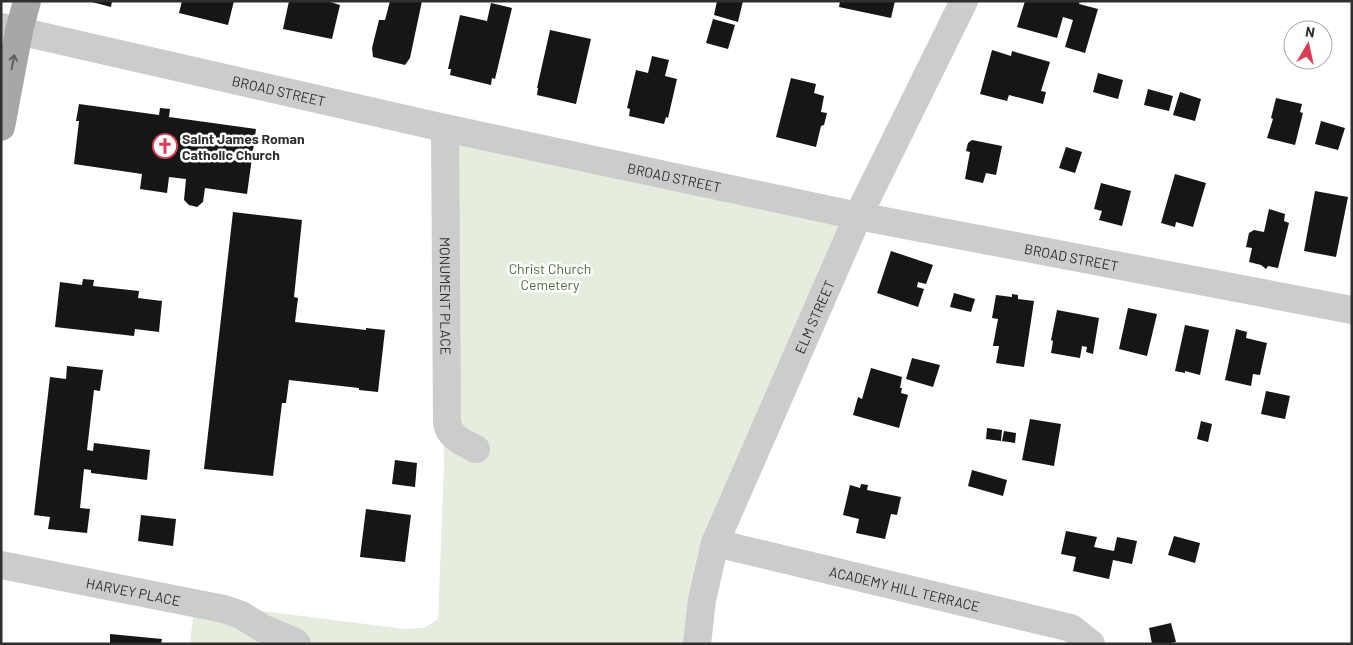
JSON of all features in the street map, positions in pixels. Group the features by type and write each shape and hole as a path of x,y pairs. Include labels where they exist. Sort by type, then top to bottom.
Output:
{"main road":[{"path":"1,128 10,29 27,1"}],"street":[{"name":"ELM STREET","path":"697,644 702,600 715,543 858,216 964,1"},
{"name":"BROAD STREET","path":"10,29 445,128 858,216 1352,310"},
{"name":"MONUMENT PLACE","path":"445,128 447,423 450,432 454,436 476,449"},
{"name":"ACADEMY HILL TERRACE","path":"715,543 1071,628 1091,644"},
{"name":"HARVEY PLACE","path":"1,565 216,608 241,615 263,636 298,644"}],"green space":[{"name":"Christ Church Cemetery","path":"440,127 858,216 715,543 697,644 190,644 195,600 238,608 405,629 424,628 438,619 444,467"}],"building":[{"path":"88,1 112,1 111,7"},
{"path":"182,1 234,1 228,25 179,13"},
{"path":"289,1 327,1 340,5 332,39 283,29"},
{"path":"390,1 422,1 410,58 405,65 373,57 372,48 379,20 385,20"},
{"path":"717,1 743,1 738,22 714,15"},
{"path":"840,1 895,1 891,18 839,7"},
{"path":"1025,1 1080,1 1079,4 1098,9 1085,53 1065,47 1073,20 1063,17 1057,38 1017,27"},
{"path":"491,3 512,8 495,79 492,78 491,85 450,75 451,69 448,69 460,15 487,21"},
{"path":"713,19 735,25 728,49 706,43"},
{"path":"550,30 591,39 576,104 537,95"},
{"path":"992,50 1011,56 1012,51 1050,62 1041,91 1046,92 1043,104 1009,95 1007,101 980,94"},
{"path":"652,56 669,60 665,76 677,79 668,118 666,117 664,124 629,116 630,109 627,108 636,70 648,73"},
{"path":"1098,73 1123,80 1118,99 1093,92"},
{"path":"791,78 816,84 814,93 824,96 821,112 827,113 824,125 821,126 816,147 776,137"},
{"path":"1148,89 1173,96 1169,111 1144,105"},
{"path":"1180,92 1201,99 1195,121 1173,115"},
{"path":"1276,98 1302,104 1300,112 1303,113 1295,145 1267,138 1273,119 1271,118"},
{"name":"Saint James Roman Catholic Church","path":"79,104 159,115 160,108 170,109 169,117 256,129 247,194 205,188 203,202 197,207 189,205 184,200 186,179 169,177 167,193 140,189 142,174 74,164 79,121 76,121"},
{"path":"1321,121 1345,128 1338,150 1315,144"},
{"path":"972,140 1002,146 996,175 986,173 983,183 965,179 970,152 966,151 968,143"},
{"path":"1066,147 1082,152 1075,173 1059,168"},
{"path":"1175,174 1206,183 1193,227 1176,222 1175,227 1161,223"},
{"path":"1101,183 1131,191 1122,226 1099,220 1102,211 1094,209"},
{"path":"1315,191 1348,197 1336,257 1304,251"},
{"path":"1269,209 1285,214 1284,221 1289,223 1278,268 1268,266 1266,269 1261,265 1249,262 1252,248 1246,247 1249,233 1254,230 1264,232"},
{"path":"233,212 302,220 294,297 298,298 295,322 366,330 366,328 385,330 378,392 289,380 286,403 282,403 273,476 204,469"},
{"path":"891,251 933,265 926,284 918,282 917,287 924,289 918,307 877,293"},
{"path":"83,279 94,280 93,286 139,291 138,298 162,301 159,332 135,329 134,336 55,327 60,282 82,285"},
{"path":"954,293 975,299 971,312 950,307"},
{"path":"1012,294 1018,295 1018,299 1034,301 1024,367 996,363 999,346 993,346 998,319 992,318 996,295 1012,297"},
{"path":"1128,308 1157,314 1147,356 1119,349"},
{"path":"1057,310 1099,318 1093,354 1086,352 1087,347 1082,346 1080,358 1051,353 1053,341 1051,340"},
{"path":"1185,325 1209,330 1200,375 1185,371 1185,373 1175,371"},
{"path":"1236,329 1247,332 1246,338 1267,343 1260,375 1253,374 1251,386 1225,380"},
{"path":"912,358 940,365 933,387 906,379"},
{"path":"67,366 103,370 100,391 94,390 87,450 93,451 94,443 150,450 147,480 91,473 91,470 84,469 80,508 90,509 87,533 48,529 50,517 34,515 50,377 66,379"},
{"path":"871,368 902,377 901,393 908,395 899,428 853,415 858,397 862,399"},
{"path":"1266,391 1290,396 1285,419 1261,414"},
{"path":"1030,419 1061,424 1054,466 1022,460"},
{"path":"1201,421 1212,424 1208,442 1197,439"},
{"path":"987,428 1002,430 1001,441 986,439"},
{"path":"1004,431 1016,433 1015,443 1002,441"},
{"path":"395,460 417,463 415,487 392,484"},
{"path":"972,470 1007,480 1003,496 968,486"},
{"path":"861,484 868,485 867,490 901,497 897,515 891,514 885,539 856,533 859,519 843,515 850,485 860,488"},
{"path":"366,509 411,515 405,562 360,557"},
{"path":"141,515 176,519 173,546 138,541"},
{"path":"1066,531 1097,537 1094,547 1114,551 1117,537 1137,541 1132,564 1113,560 1109,579 1073,571 1076,557 1061,554"},
{"path":"1174,536 1200,543 1195,563 1168,555"},
{"path":"1171,623 1176,642 1152,644 1149,628"},
{"path":"110,634 162,639 161,644 110,644"}],"place":[{"name":"Saint James Roman Catholic Church","path":"165,146"}]}
